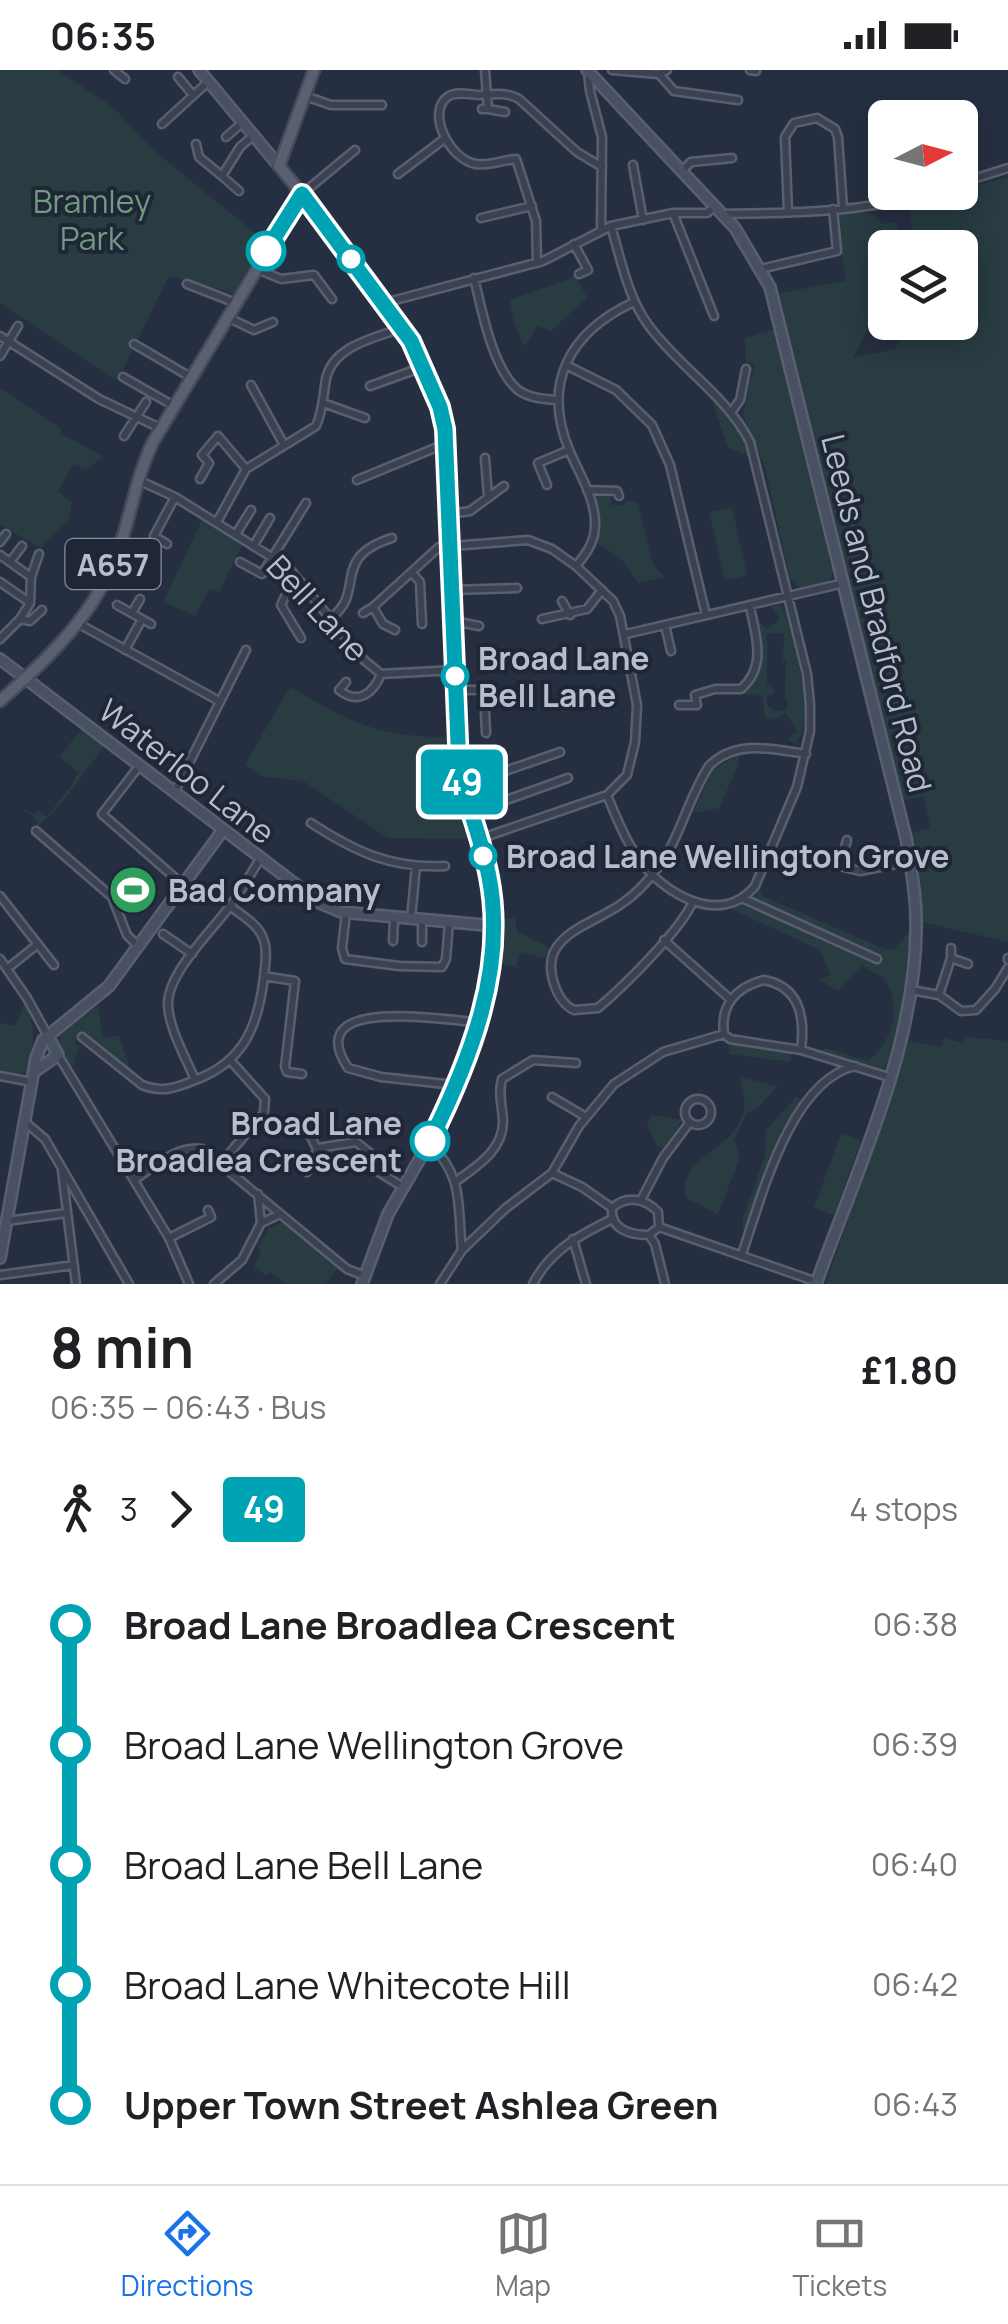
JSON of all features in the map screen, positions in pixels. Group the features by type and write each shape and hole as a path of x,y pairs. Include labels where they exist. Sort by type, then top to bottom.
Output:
{"main road":[{"path":"302,194 280,166 314,70"},
{"name":"A657","path":"0,701 78,624 103,585 118,551 137,479 162,428 302,194"}],"street":[{"path":"114,70 125,79"},
{"path":"198,70 280,166"},
{"path":"485,70 485,109 505,112"},
{"path":"612,70 659,74 667,70"},
{"path":"593,72 590,91 602,137 601,229"},
{"name":"Leeds and Bradford Road","path":"593,72 746,242 776,307 910,861 916,931 904,1032 816,1283"},
{"path":"659,74 674,91 738,100"},
{"path":"178,77 194,95"},
{"path":"162,124 208,82"},
{"path":"537,263 532,206 516,159 479,165 467,162 449,148 441,111 448,96 510,94 576,152 602,168"},
{"path":"304,96 330,105 382,105"},
{"path":"788,212 785,137 794,123 817,118 836,129 843,208"},
{"path":"226,137 243,122"},
{"path":"222,176 240,147 254,135"},
{"path":"398,174 444,139"},
{"path":"196,144 199,157 239,191"},
{"path":"134,1180 190,1147 202,1149 364,1280 388,1214 429,1144 456,1086 493,968 496,926 489,872 462,786 447,444 440,407 403,328 302,194 355,150"},
{"path":"682,171 691,162 732,158"},
{"path":"633,165 643,220"},
{"path":"978,177 1008,168"},
{"path":"384,303 537,263 601,229 673,213 788,212 868,203"},
{"path":"482,218 532,206"},
{"path":"760,268 837,251 833,209"},
{"path":"673,213 714,316"},
{"path":"536,228 548,226"},
{"path":"607,796 640,860 654,874 693,902 725,906 744,899 755,886 778,834 806,754 810,731 807,674 750,442 732,411 661,342 634,302 611,226"},
{"path":"574,244 588,270 578,274"},
{"path":"256,268 281,280 314,275 332,299"},
{"path":"474,278 491,342 504,370 517,389 531,396 557,400"},
{"path":"187,284 236,304"},
{"path":"576,566 589,549 596,525 588,490 559,423 557,400 566,365 579,342 611,312 634,302"},
{"path":"228,318 254,330 273,322"},
{"path":"0,356 18,326"},
{"path":"217,522 246,469 321,426 327,373 333,361 370,339 403,328"},
{"path":"0,336 59,375 162,428"},
{"path":"134,344 192,378"},
{"path":"566,365 616,390 636,406 657,434 670,464 706,615"},
{"path":"370,386 424,366"},
{"path":"732,411 740,400 746,370"},
{"path":"122,376 175,406"},
{"path":"251,385 284,446"},
{"path":"124,436 146,402"},
{"path":"323,404 365,418"},
{"path":"200,480 210,463 202,455 218,436 246,469"},
{"path":"356,480 447,444"},
{"path":"547,485 538,464 570,450"},
{"path":"485,458 488,498"},
{"name":"Bell Lane","path":"137,479 175,496 273,556 301,582 364,660 381,674 455,670"},
{"path":"450,514 470,511 504,486"},
{"path":"588,490 617,491 620,496"},
{"path":"168,544 154,536 175,496"},
{"path":"240,562 262,574 306,502"},
{"path":"236,534 251,510"},
{"path":"254,545 270,518"},
{"path":"0,542 6,534"},
{"path":"331,618 344,605 350,576 362,552 371,544 392,538"},
{"path":"362,613 373,608 440,547 518,540 546,546 576,566 613,601 626,634 636,685 636,742 627,775 607,796 478,839"},
{"path":"10,562 22,546"},
{"path":"0,639 30,603 31,577 39,554"},
{"path":"0,555 31,577"},
{"path":"413,574 420,582 422,624"},
{"path":"0,582 30,603"},
{"path":"301,582 288,590 281,605 301,638"},
{"path":"626,634 844,583"},
{"path":"453,590 517,588"},
{"path":"542,619 587,610 602,590"},
{"path":"132,614 140,599"},
{"path":"562,601 570,614"},
{"path":"117,605 151,624"},
{"path":"373,608 384,624 394,630"},
{"path":"680,706 696,705 696,695 706,692 741,688 754,674 759,649 750,608"},
{"path":"20,619 30,621 42,610"},
{"path":"125,650 142,619"},
{"path":"454,622 479,626"},
{"path":"78,624 219,701"},
{"path":"665,624 671,650"},
{"path":"175,791 246,650"},
{"name":"Waterloo Lane","path":"0,659 320,903 346,912 496,926"},
{"path":"346,682 338,690 346,696 360,697 374,689 381,674"},
{"path":"486,733 484,690 488,681"},
{"path":"456,690 484,690"},
{"path":"693,902 664,940 598,1008 574,1010 560,1000 550,964 560,942 625,902 654,874 677,837 701,778 717,758 741,748 806,754"},
{"path":"462,786 560,752"},
{"path":"140,765 102,814 182,884"},
{"path":"470,813 568,778"},
{"path":"311,823 363,854 386,862 444,866"},
{"path":"0,1258 38,1051 48,1036 109,986 223,830"},
{"path":"36,831 112,897 127,936 137,946"},
{"path":"846,840 836,865 867,871 910,861"},
{"path":"196,1080 170,1017 172,989 192,954 260,859"},
{"path":"416,866 417,920 422,942"},
{"path":"0,896 54,965"},
{"path":"744,899 877,959"},
{"path":"82,1037 142,1086 166,1091 231,1061 247,1042 254,1025 264,976 263,935 230,906"},
{"path":"346,912 342,948 345,958 399,966 444,965 449,922"},
{"path":"393,941 394,918"},
{"path":"163,934 192,954"},
{"path":"664,940 730,1000"},
{"path":"38,944 3,965 168,1238 188,1284"},
{"path":"939,995 952,948"},
{"path":"951,958 968,964"},
{"path":"911,990 939,995 961,1011 979,1014 1008,968"},
{"path":"264,976 295,981 285,1067 287,1072 302,1074"},
{"path":"724,1034 724,1010 730,1000 741,989 764,980 782,986 798,1003 803,1014 801,1050"},
{"path":"456,1086 381,1077 348,1068 338,1046 340,1033 348,1024 371,1016 476,1022"},
{"path":"724,1034 730,1039 825,1056 888,1078"},
{"path":"440,1284 462,1250 506,1208 552,1173 586,1117 614,1084 637,1066 687,1043 724,1034"},
{"path":"0,1076 33,1077 58,1055"},
{"path":"825,1056 830,1077"},
{"path":"455,1182 494,1151 503,1134 499,1089 502,1079 533,1060 576,1064"},
{"path":"221,1163 264,1114 266,1106 231,1061"},
{"path":"742,1254 787,1134 805,1105 830,1077 855,1066"},
{"path":"552,1097 586,1117"},
{"path":"689,1102 706,1102 710,1109 706,1122 690,1122 685,1114 689,1102"},
{"path":"24,1122 38,1131 62,1166 130,1284"},
{"path":"641,1200 690,1122"},
{"path":"307,1129 317,1149"},
{"path":"317,1149 358,1142 370,1154 377,1171 403,1187"},
{"path":"429,1144 450,1167 455,1182 462,1250"},
{"path":"307,1172 317,1149"},
{"path":"62,1166 76,1284"},
{"path":"552,1173 582,1187 612,1208"},
{"path":"214,1284 242,1260 261,1223 258,1194"},
{"path":"6,1221 67,1209 81,1199"},
{"path":"612,1208 625,1200 641,1200 658,1212 659,1227"},
{"path":"612,1208 612,1219"},
{"path":"168,1238 211,1217 208,1210"},
{"path":"261,1223 281,1213"},
{"path":"612,1219 629,1233 649,1235 659,1227"},
{"path":"533,1284 540,1271 573,1239 612,1219"},
{"path":"659,1227 816,1283"},
{"path":"649,1235 665,1284"},
{"path":"573,1239 586,1284"},
{"path":"0,1275 74,1266"}],"green space":[{"name":"Bramley Park","path":"0,70 57,70 113,107 152,149 265,241 233,293 169,276 117,381 0,303"},
{"path":"1008,177 1008,942 922,922 912,833 930,828 924,797 903,800 779,293 846,281 837,215 863,212 883,224 897,222 898,230 868,230 868,330 853,358 895,349 900,340 978,340 978,230 912,230 910,210 978,210 978,185"},
{"path":"574,274 587,297 551,331 537,326 524,347 510,300"},
{"path":"775,329 834,570 827,585 803,591 790,579 765,467 743,415 754,365 746,362 745,338"},
{"path":"0,388 62,429 60,433 103,456 86,470 74,464 58,491 72,502 69,519 41,548 0,525"},
{"path":"711,396 734,421 751,456 728,448"},
{"path":"599,494 610,494 612,505 638,502 653,565 665,577 638,583 621,559 597,543 599,517 594,499"},
{"path":"732,507 747,575 725,581 709,512"},
{"path":"202,520 243,543 219,592 209,589 195,616 163,602"},
{"path":"86,536 101,551 94,560 104,566 95,583 78,589 75,579 87,561 74,552"},
{"path":"779,605 787,613 798,661 804,717 796,744 787,739 797,732 786,713 775,720 765,718 762,696 742,694 758,668 755,617 767,630 780,619 771,607","holes":["767,633 784,634 787,710 773,711 766,695 774,695 774,689 767,684"]},
{"path":"290,687 366,726 404,735 451,737 453,775 470,839 388,838 303,781 260,776 245,764"},
{"path":"80,731 105,745 61,804 37,827 37,820 20,806 46,817 72,785 78,772 59,757"},
{"path":"739,754 738,766 719,808 693,813 712,770"},
{"path":"758,885 762,896 885,949 894,949 910,932 902,1006 887,1064 882,1069 821,1051 825,1048 868,1061 877,1053 889,1034 894,1012 885,979 862,966 838,991 819,980 830,975 820,950 727,907 743,903 812,936 878,962 880,957 753,900"},
{"path":"515,917 517,932 549,947 545,958 520,952 516,967 498,963 504,920"},
{"path":"24,1002 33,1034 30,1068 21,1074 0,1070 0,1023 16,1026"},
{"path":"98,1005 103,1037 119,1036 132,1074 81,1032 74,1042 79,1047 73,1066 70,1068 63,1058 66,1055 59,1043 60,1035"},
{"path":"966,1037 1008,1041 1008,1284 826,1284 909,1041 941,1047 944,1038 963,1043"},
{"path":"729,1044 792,1052 790,1062 729,1054"},
{"path":"740,1077 778,1086 757,1109 747,1113 734,1140 740,1158 718,1214 686,1198 685,1184 698,1162 731,1135 739,1123 744,1105"},
{"path":"796,1097 801,1100 781,1131 744,1232 742,1221 765,1155 766,1130"},
{"path":"652,1115 682,1120 664,1150 657,1146 647,1125"},
{"path":"841,1133 861,1140 834,1215 814,1208"},
{"path":"285,1222 339,1267 325,1284 285,1284 270,1272 267,1276 254,1268 261,1251 258,1248 269,1227"}],"bus line":[{"name":"49","path":"266,251 302,194 411,341 440,407 445,429 459,766 489,872 496,926 493,968 462,1069 430,1141"}],"place":[{"name":"Broad Lane Bell Lane","path":"455,676"},
{"name":"Broad Lane Wellington Grove","path":"483,856"},
{"name":"Bad Company","path":"133,890"},
{"name":"Broad Lane Broadlea Crescent","path":"430,1141"}]}
